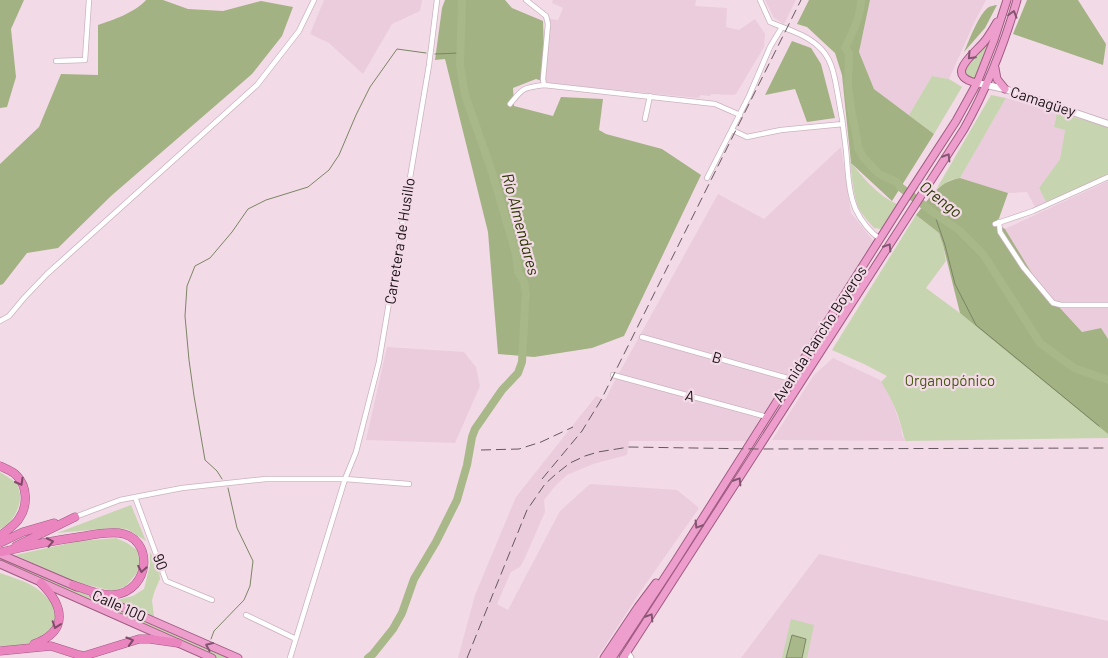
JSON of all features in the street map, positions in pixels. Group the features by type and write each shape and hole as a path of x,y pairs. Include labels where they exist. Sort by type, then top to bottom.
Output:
{"highway":[{"name":"Avenida Rancho Boyeros","path":"612,658 956,121 977,83 1007,0"},
{"path":"977,83 964,78 961,73 962,68 989,36 1007,0"},
{"name":"Avenida Rancho Boyeros","path":"627,656 964,129 997,61 1010,25 1016,0"},
{"path":"997,61 995,74 998,82 1005,89"},
{"path":"0,466 18,476 25,492 25,506 20,517 13,526 0,536"},
{"path":"0,536 23,532 75,517"},
{"path":"1,553 75,517"},
{"path":"0,543 23,532"},
{"path":"1,553 62,539 119,533 133,539 141,549 144,563 141,576 134,586 124,592 113,595 103,594 73,585"},
{"name":"Calle 100","path":"1,553 238,658"},
{"path":"604,658 638,607 675,562"},
{"name":"Calle 100","path":"0,564 212,658"},
{"path":"0,650 29,646 52,635 56,629 59,611 52,595 41,583"},
{"path":"0,650 51,646 82,657 139,639 178,643"}],"main road":[{"name":"Camagüey","path":"977,83 1005,89 1108,124"}],"street":[{"path":"56,61 85,60 89,0"},
{"path":"0,321 9,316 47,274 257,85 299,31 314,0"},
{"name":"Carretera de Husillo","path":"290,658 346,478 356,452 379,362 429,66 437,0"},
{"path":"526,0 546,16 548,24 544,84"},
{"path":"760,0 770,22 807,38 819,46 828,58 835,77 852,197 856,211 874,235 880,239"},
{"path":"707,178 740,115 770,47 782,27"},
{"path":"510,104 522,89 544,84 715,104 740,115"},
{"path":"645,119 650,96"},
{"path":"732,130 747,137 781,130 843,124"},
{"path":"1108,177 1033,211 997,223 1000,232 1022,267 1053,303 1061,305 1108,305"},
{"name":"B","path":"642,337 791,379"},
{"name":"A","path":"613,375 767,417"},
{"path":"75,517 120,500 135,497 182,488 266,479 346,478 409,484"},
{"name":"90","path":"135,497 166,581 212,600"},
{"path":"246,615 296,638"}],"shaded area":[{"path":"0,0 24,0 11,29 16,77 7,107 0,108"},
{"path":"146,0 163,0 188,9 223,11 261,1 293,7 282,36 252,74 111,196 58,248 27,253 3,284 0,285 0,164 39,127 61,74 98,75 98,25 130,12"},
{"path":"324,0 422,0 420,11 392,24 363,74 329,43 310,34"},
{"path":"445,0 505,0 512,8 543,21 545,82 536,79 513,88 514,106 553,116 561,97 603,99 599,130 606,134 662,149 701,175 624,336 592,348 534,357 498,354 488,232 445,59 435,60 442,8"},
{"path":"553,0 696,0 695,6 727,8 726,27 739,30 755,19 765,34 764,47 736,94 733,95 711,94 710,96 701,95 698,98 546,83 550,19 558,20 563,8 552,3"},
{"path":"765,0 796,0 784,24 774,18"},
{"path":"809,0 870,0 859,52 874,89 934,134 892,201 851,163 842,75 835,53 807,27 797,24"},
{"path":"870,0 986,0 949,79 932,76 909,115 874,89 859,52"},
{"path":"1027,0 1078,0 1106,44 1103,65 1013,34"},
{"path":"997,5 985,28 964,52 985,10"},
{"path":"792,41 811,48 821,64 835,118 807,122 795,89 765,95"},
{"path":"1006,98 1057,112 1054,127 1065,130 1060,159 1039,188 1046,202 1035,207 1027,192 1008,193 960,178"},
{"path":"841,147 851,213 875,243 749,441 629,441 627,455 593,464 567,475 544,500 545,512 524,560 520,567 511,572 497,604 508,610 560,511 590,484 677,490 699,508 597,658 458,658 475,595 516,497 596,396 605,400 718,194 764,219"},
{"path":"960,178 1008,193 997,224 1005,229 1039,285 1082,332 1101,328 1108,339 1108,434 960,313 939,233 916,215 939,187"},
{"path":"1108,181 1108,339 1101,328 1082,332 1039,285 1005,229"},
{"path":"387,347 464,352 476,367 480,386 455,443 366,440"},
{"path":"833,358 880,380 891,398 902,435 906,441 772,440 814,375"},
{"path":"819,554 1108,621 1108,658 741,658"},
{"path":"792,635 806,639 802,658 786,658"}],"green space":[{"path":"990,40 977,77 975,79 969,78 965,70"},
{"path":"932,76 949,79 962,87 934,134 909,115"},
{"path":"991,95 1006,98 960,178 951,180 937,188"},
{"path":"1057,112 1108,127 1108,175 1046,202 1039,188 1060,159 1065,130 1054,127"},
{"path":"850,161 865,180 877,191 897,204 881,229 874,228 859,209 854,192"},
{"name":"Organopónico","path":"916,215 939,233 946,261 926,288 976,325 1099,426 1108,434 1108,438 906,441 895,409 881,382 887,376 832,350"},
{"path":"0,472 17,483 20,497 14,517 0,529"},
{"path":"131,505 146,541 127,529 111,528 57,533"},
{"path":"116,538 137,550 140,561 137,573 126,586 113,591 75,582 15,555 79,541"},
{"path":"150,552 159,569 160,579 152,600 154,617 117,600 133,596 144,589 150,565"},
{"path":"0,557 231,658 218,658 0,561"},
{"path":"0,573 36,588 55,608 56,620 53,626 34,643 0,646"},
{"path":"791,619 814,625 807,658 782,658"}],"waterway":[{"name":"Río Almendares","path":"368,658 393,629 402,613 414,579 436,542 457,500 475,429 502,390 518,373 522,362 526,294 524,282 518,272 516,254 492,172 465,95 460,66 462,0"},
{"name":"Orengo","path":"861,0 858,19 845,48 849,53 848,86 852,115 858,147 863,157 879,174 897,182 900,187 959,230 983,254 1040,343 1074,368 1108,380"},
{"path":"222,479 217,471 205,460 189,360 185,316 187,286 195,266 210,258 248,209 266,200 308,187 329,170 339,155 370,87 397,49 426,53"},
{"path":"435,54 460,53"},
{"path":"934,213 955,284 976,325 1099,426"},
{"path":"211,639 214,631 244,600 250,586 253,561 237,528 228,488"}],"railway":[{"path":"542,479 582,431 601,400 801,0"},
{"path":"481,450 519,449 541,442 573,427"},
{"path":"467,658 527,510 545,484 570,463 585,456 629,447 758,449 1108,448"}]}
